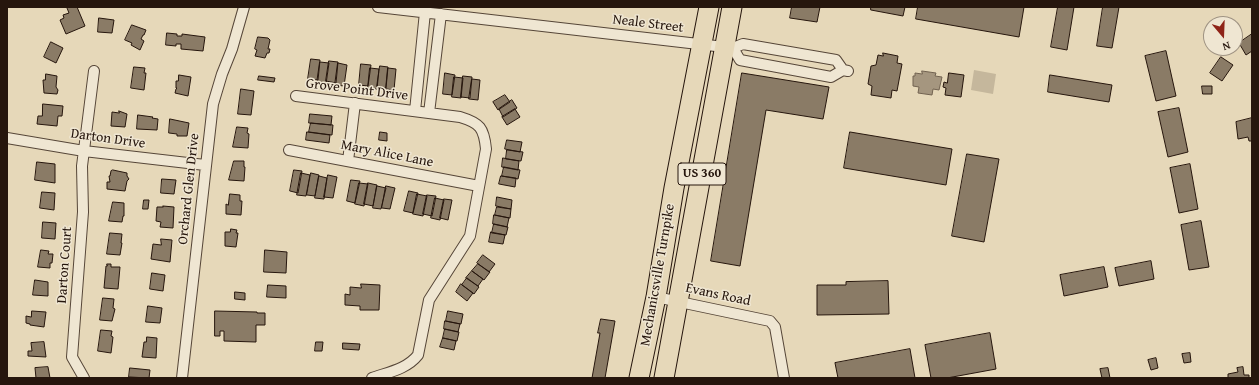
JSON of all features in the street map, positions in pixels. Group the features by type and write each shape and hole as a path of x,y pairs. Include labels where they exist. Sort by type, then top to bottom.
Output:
{"highway":[{"name":"Mechanicsville Turnpike","path":"640,378 656,296 674,188 709,7"},
{"name":"Mechanicsville Turnpike","path":"664,378 729,48 732,7"}],"street":[{"name":"Orchard Glen Drive","path":"182,378 213,104 222,74 232,49 244,7"},
{"name":"Neale Street","path":"378,7 434,12 729,48 743,44 836,60 846,70 831,77 740,60 729,48"},
{"name":"Grove Point Drive","path":"415,111 434,12"},
{"path":"429,113 434,12"},
{"name":"Darton Court","path":"84,378 72,357 83,212 82,166 94,71"},
{"name":"Grove Point Drive","path":"296,96 460,117 474,121 481,128 485,139 486,149 470,236 429,300 418,355 413,362 407,366 372,378"},
{"path":"348,161 355,103"},
{"name":"Darton Drive","path":"7,138 84,151 205,165"},
{"name":"Mary Alice Lane","path":"289,150 479,186"},
{"name":"Evans Road","path":"656,296 770,321 775,327 784,378"}],"shaded area":[{"path":"974,70 996,74 993,94 971,90"},
{"path":"922,71 936,73 935,76 942,77 939,90 933,89 932,95 918,93 919,87 913,86 913,76 915,76 915,73 922,74"}],"building":[{"path":"77,7 85,26 66,34 60,20 64,18 63,15 69,13 67,8"},
{"path":"792,7 820,7 817,22 790,18"},
{"path":"871,7 905,7 903,16 871,10"},
{"path":"918,7 1024,7 1019,37 916,19"},
{"path":"1058,7 1074,7 1067,50 1051,47"},
{"path":"1103,7 1119,7 1112,48 1097,46"},
{"path":"99,18 114,20 112,33 98,32"},
{"path":"132,25 146,30 141,39 144,41 140,50 131,45 132,43 125,40"},
{"path":"167,33 177,34 177,36 182,36 182,34 205,37 203,51 181,49 181,44 176,44 176,46 166,45"},
{"path":"1252,34 1252,51 1246,55 1243,50 1243,40"},
{"path":"258,37 268,38 270,40 268,49 270,49 269,53 267,53 265,58 255,56"},
{"path":"51,42 63,48 56,63 44,57"},
{"path":"1166,51 1176,96 1156,101 1145,56"},
{"path":"883,53 898,56 897,63 902,64 897,91 892,90 891,98 871,95 872,86 868,84 871,66 876,65 878,55 883,56"},
{"path":"1221,57 1233,65 1222,81 1210,73"},
{"path":"311,59 320,60 318,80 308,79"},
{"path":"329,61 338,62 336,83 326,81"},
{"path":"320,62 329,63 326,84 317,83"},
{"path":"338,63 347,65 344,86 335,85"},
{"path":"361,64 371,65 368,86 359,85"},
{"path":"380,66 388,67 386,88 377,87"},
{"path":"134,67 145,68 144,73 146,73 144,90 131,88"},
{"path":"370,68 379,69 377,89 368,88"},
{"path":"388,68 396,69 394,90 386,89"},
{"path":"445,73 455,75 452,95 443,94"},
{"path":"742,73 829,87 823,119 766,110 740,266 711,261"},
{"path":"949,73 964,75 961,97 945,95 946,88 943,87 944,82 947,83"},
{"path":"46,74 57,76 57,94 44,93 43,80 45,80"},
{"path":"179,75 191,77 188,96 175,93 177,88 176,81 178,81"},
{"path":"1050,75 1112,85 1109,102 1048,92"},
{"path":"259,76 275,78 274,82 258,80"},
{"path":"463,76 472,77 470,98 461,97"},
{"path":"454,77 463,78 461,98 452,97"},
{"path":"472,79 480,80 478,100 469,99"},
{"path":"1202,86 1212,86 1212,94 1203,94"},
{"path":"241,89 254,91 251,115 238,114"},
{"path":"505,95 510,102 498,110 493,102"},
{"path":"512,100 517,108 503,117 499,109"},
{"path":"43,104 63,106 62,116 58,116 57,126 37,124 38,116 42,116"},
{"path":"1179,108 1188,152 1168,157 1158,112"},
{"path":"515,109 520,117 507,125 502,117"},
{"path":"119,111 127,114 125,127 111,126 112,112 119,113"},
{"path":"310,114 332,116 331,125 309,123"},
{"path":"138,115 158,119 157,130 137,129"},
{"path":"1252,118 1252,141 1249,141 1248,137 1238,139 1236,122"},
{"path":"170,119 189,123 187,136 177,136 177,134 169,133"},
{"path":"311,123 333,125 332,135 309,132"},
{"path":"237,127 248,128 248,148 233,147"},
{"path":"307,132 330,135 329,143 306,140"},
{"path":"380,132 387,133 387,141 379,140"},
{"path":"850,132 952,149 946,185 844,168"},
{"path":"507,140 522,142 520,152 505,149"},
{"path":"507,150 523,152 521,161 506,159"},
{"path":"967,154 999,159 984,242 952,236"},
{"path":"503,158 519,161 518,170 502,167"},
{"path":"234,161 244,161 244,181 229,180"},
{"path":"37,162 55,164 55,183 35,180"},
{"path":"1190,164 1198,209 1179,213 1170,168"},
{"path":"504,167 520,170 518,179 502,176"},
{"path":"113,170 127,173 129,179 127,181 125,191 107,189 107,182 110,182 109,176"},
{"path":"294,170 302,171 298,193 290,191"},
{"path":"301,173 310,175 306,196 297,195"},
{"path":"311,173 319,175 315,196 307,195"},
{"path":"328,175 337,177 333,198 324,197"},
{"path":"319,176 327,178 324,199 315,198"},
{"path":"501,176 516,178 515,187 499,184"},
{"path":"162,179 176,180 174,194 161,193"},
{"path":"351,180 360,181 355,203 347,201"},
{"path":"359,183 368,184 364,206 355,204"},
{"path":"368,183 377,185 373,206 364,204"},
{"path":"377,186 386,188 381,209 373,208"},
{"path":"386,186 395,188 390,209 382,208"},
{"path":"409,191 418,193 413,213 404,211"},
{"path":"42,192 55,193 54,210 40,208"},
{"path":"230,194 240,195 240,201 242,201 241,215 226,214 226,204 228,205"},
{"path":"417,194 427,196 423,216 413,214"},
{"path":"427,195 436,196 432,216 423,214"},
{"path":"497,197 512,200 511,209 496,206"},
{"path":"435,198 444,200 440,220 431,218"},
{"path":"444,199 452,200 448,220 440,218"},
{"path":"144,200 149,200 148,209 143,209"},
{"path":"113,202 124,203 124,216 122,222 109,221"},
{"path":"157,207 174,207 173,228 160,227 161,222 156,221"},
{"path":"497,207 511,209 510,218 495,215"},
{"path":"494,215 509,218 507,227 493,224"},
{"path":"1201,221 1209,267 1189,270 1181,225"},
{"path":"43,222 56,223 55,239 42,238"},
{"path":"494,224 508,227 506,235 492,233"},
{"path":"231,229 237,230 236,233 238,233 236,247 225,246 225,232 230,232"},
{"path":"491,232 505,235 503,244 489,242"},
{"path":"110,233 122,234 120,255 107,254"},
{"path":"161,239 172,240 170,262 151,259 153,244 161,245"},
{"path":"41,250 49,251 48,254 53,254 50,268 38,267"},
{"path":"265,250 287,252 286,273 264,272"},
{"path":"483,255 495,264 489,272 477,263"},
{"path":"1151,261 1154,279 1119,286 1115,268"},
{"path":"107,264 111,264 111,267 120,267 118,289 104,288"},
{"path":"478,264 490,272 484,280 472,271"},
{"path":"1104,267 1108,287 1064,296 1060,275"},
{"path":"472,271 483,279 478,286 466,278"},
{"path":"152,273 165,275 163,291 150,289"},
{"path":"467,278 479,287 474,294 462,285"},
{"path":"35,280 48,282 48,296 33,295"},
{"path":"888,281 889,314 817,315 817,285 846,285 846,282"},
{"path":"361,284 380,285 379,310 360,310 360,306 345,305 345,294 350,295 350,287 361,288"},
{"path":"461,284 473,293 467,301 456,292"},
{"path":"268,285 286,286 286,298 267,297"},
{"path":"235,292 245,293 245,300 235,299"},
{"path":"103,298 114,299 113,308 115,309 112,321 100,320"},
{"path":"148,306 162,308 160,323 146,322"},
{"path":"32,311 46,312 44,327 26,323 26,316 31,317"},
{"path":"215,311 265,313 265,325 256,325 256,342 224,341 224,331 220,331 220,336 215,336"},
{"path":"448,311 463,314 461,324 446,321"},
{"path":"601,319 615,321 605,378 592,378 600,333 598,333"},
{"path":"445,321 460,324 458,332 444,329"},
{"path":"445,329 459,332 457,341 443,338"},
{"path":"101,330 112,331 111,336 113,337 111,353 98,351"},
{"path":"990,333 996,369 947,378 931,378 925,345"},
{"path":"147,337 157,338 156,358 142,357 144,342 146,342"},
{"path":"443,338 456,341 454,350 440,347"},
{"path":"44,342 46,357 28,356 28,351 32,351 31,343"},
{"path":"316,342 323,342 322,351 315,351"},
{"path":"343,343 360,344 359,350 343,349"},
{"path":"910,349 915,378 838,378 835,363"},
{"path":"1190,353 1191,362 1184,363 1182,354"},
{"path":"1156,358 1158,368 1151,370 1148,360"},
{"path":"48,367 50,378 36,378 35,368"},
{"path":"1243,367 1244,375 1249,375 1249,378 1228,378 1228,374 1238,372 1237,368"},
{"path":"130,368 150,370 149,378 129,377"},
{"path":"1108,368 1110,378 1102,378 1100,369"}]}
